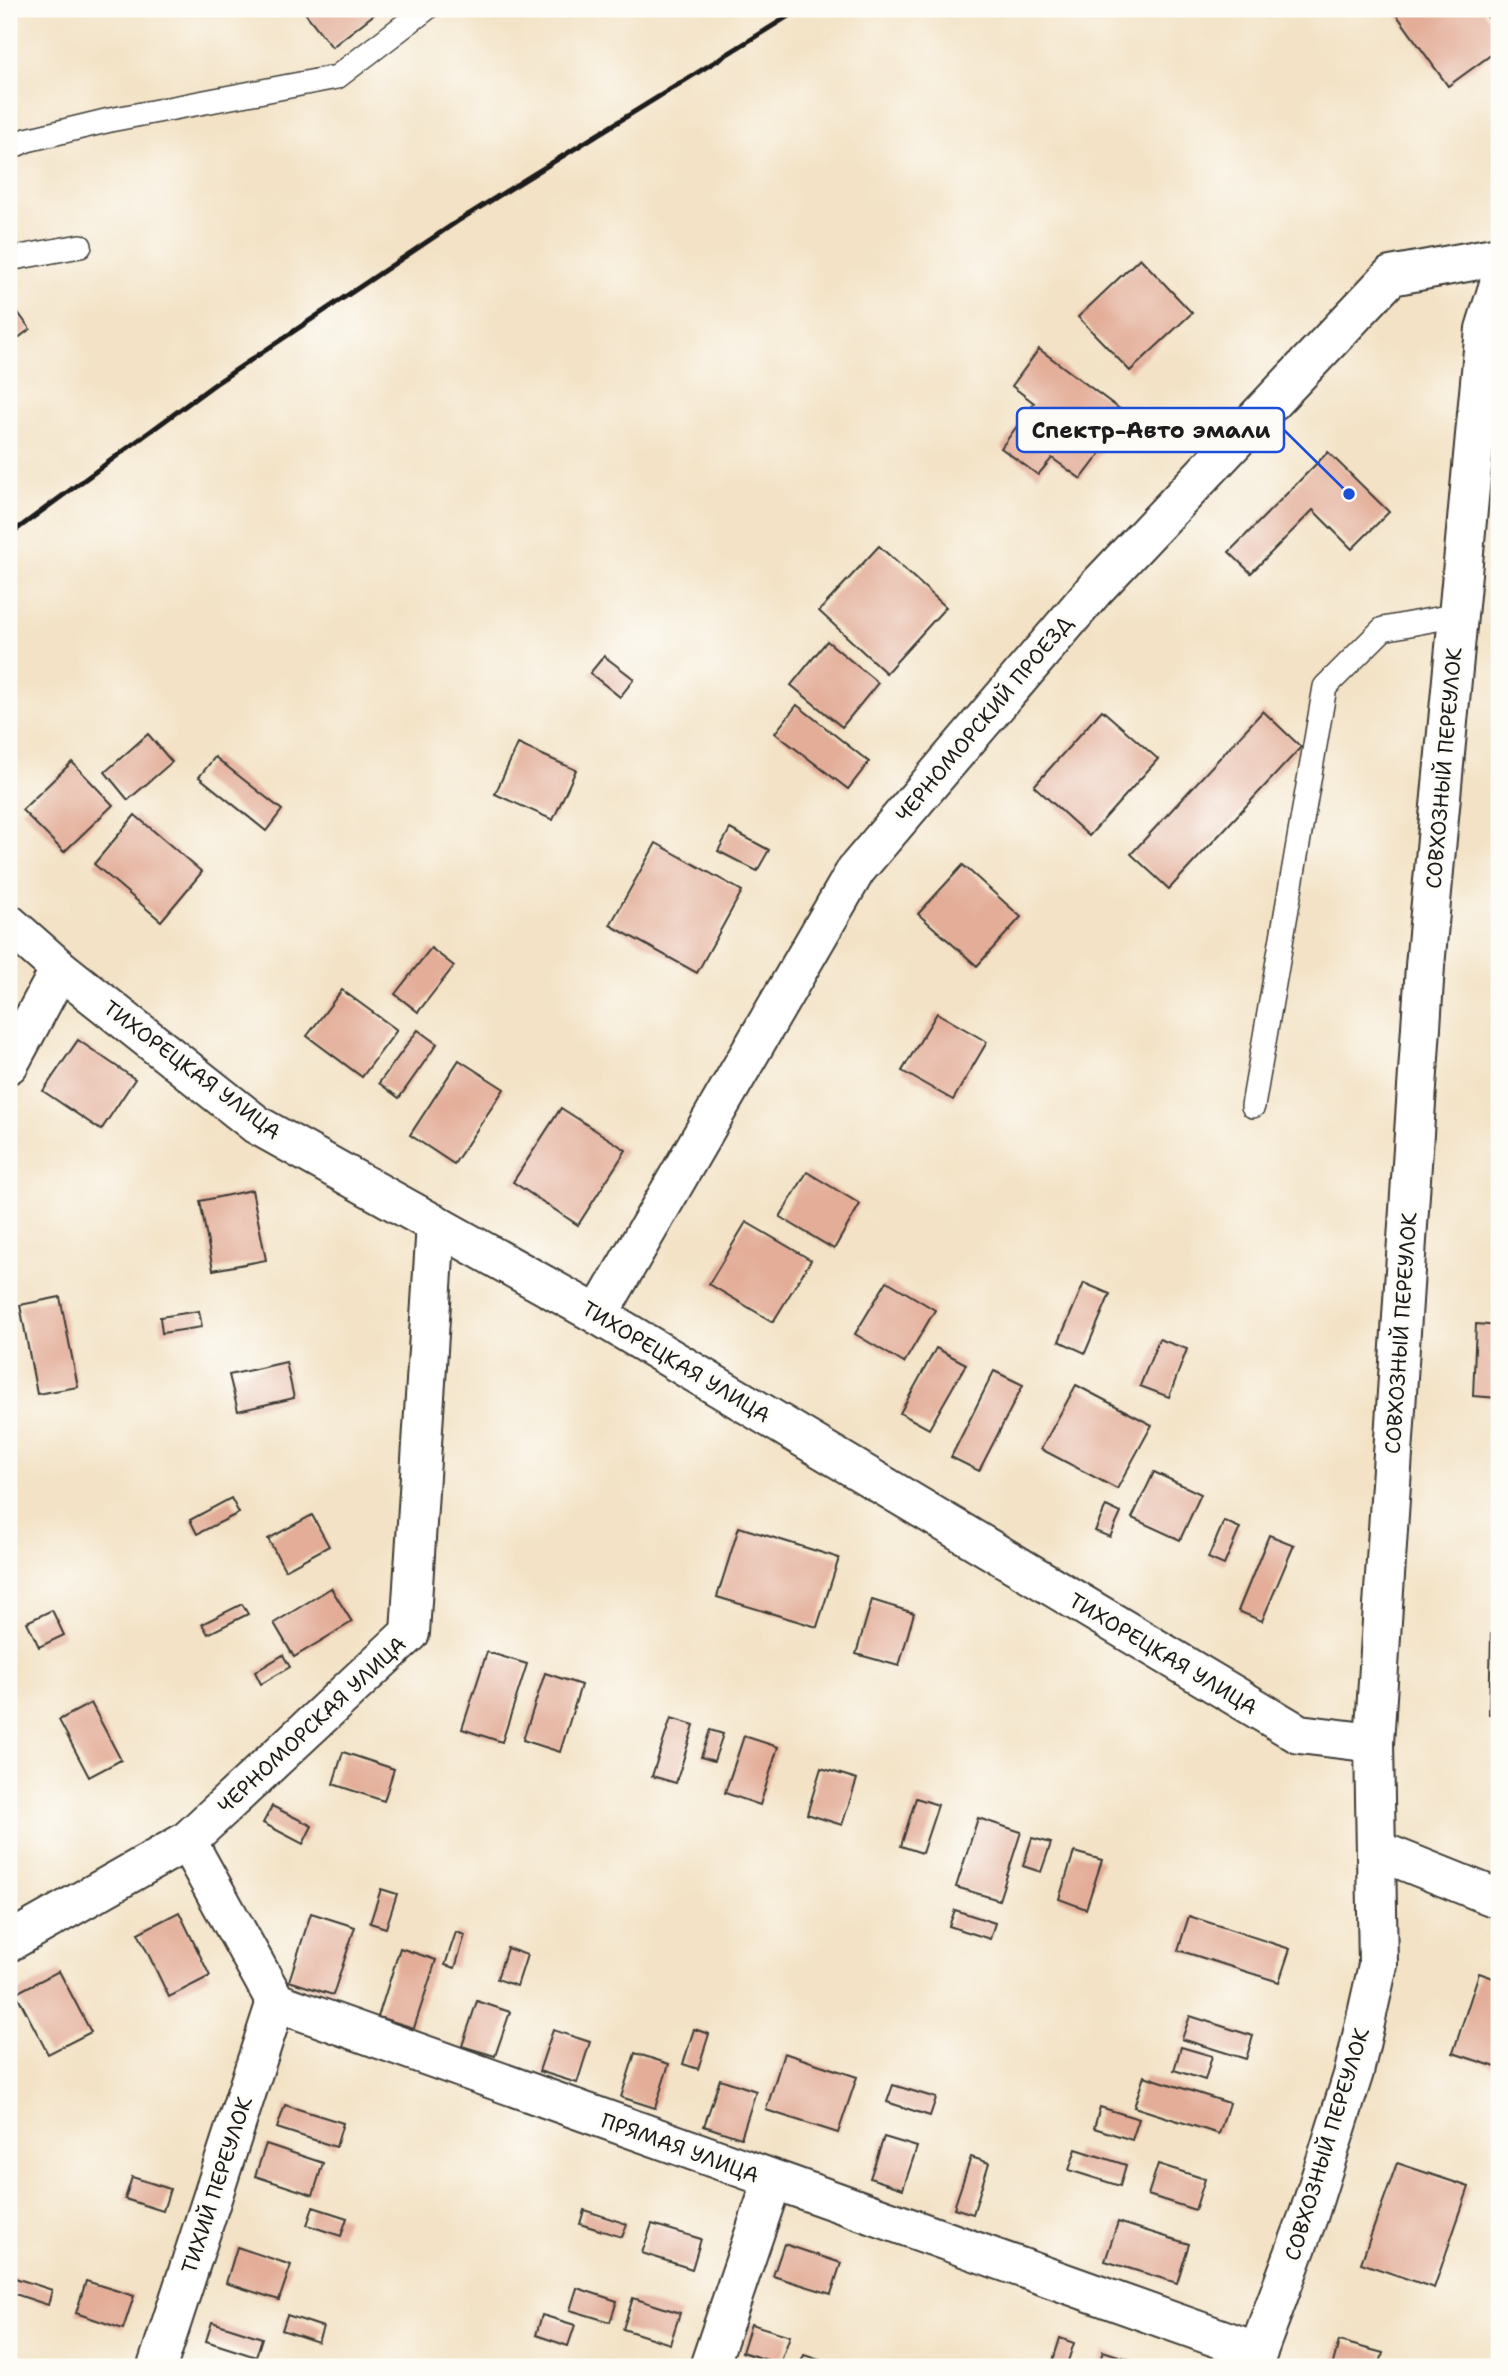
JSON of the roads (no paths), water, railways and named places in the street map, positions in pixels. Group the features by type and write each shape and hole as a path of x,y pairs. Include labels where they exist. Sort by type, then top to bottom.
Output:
{"street":[{"name":"ЧЕРНОМОРСКИЙ ПРОЕЗД","path":"598,1315 856,870 873,849 1096,589 1391,276 1499,256"},
{"name":"СОВХОЗНЫЙ ПЕРЕУЛОК","path":"1255,2360 1309,2214 1354,2072 1378,1965 1374,1743 1425,966 1485,329 1499,284"},
{"name":"ТИХОРЕЦКАЯ УЛИЦА","path":"9,924 60,969 257,1125 598,1315 1299,1734 1374,1743"},
{"path":"9,1064 60,969"},
{"name":"ЧЕРНОМОРСКАЯ УЛИЦА","path":"9,1942 187,1841 410,1633 436,1224"},
{"path":"187,1841 276,2002"},
{"path":"1377,1850 1499,1899"},
{"name":"ПРЯМАЯ УЛИЦА","path":"276,2002 1255,2360"},
{"name":"ТИХИЙ ПЕРЕУЛОК","path":"157,2367 276,2002"},
{"path":"709,2367 772,2182"}],"lane":[{"path":"9,148 27,140 110,120 337,77 426,9"},
{"path":"9,259 80,246"},
{"path":"1253,1106 1325,687 1383,629 1458,615"}],"railway":[{"path":"9,535 215,384 458,221 800,9"}],"place":[{"name":"Спектр-Авто эмали","path":"1349,494"}]}
